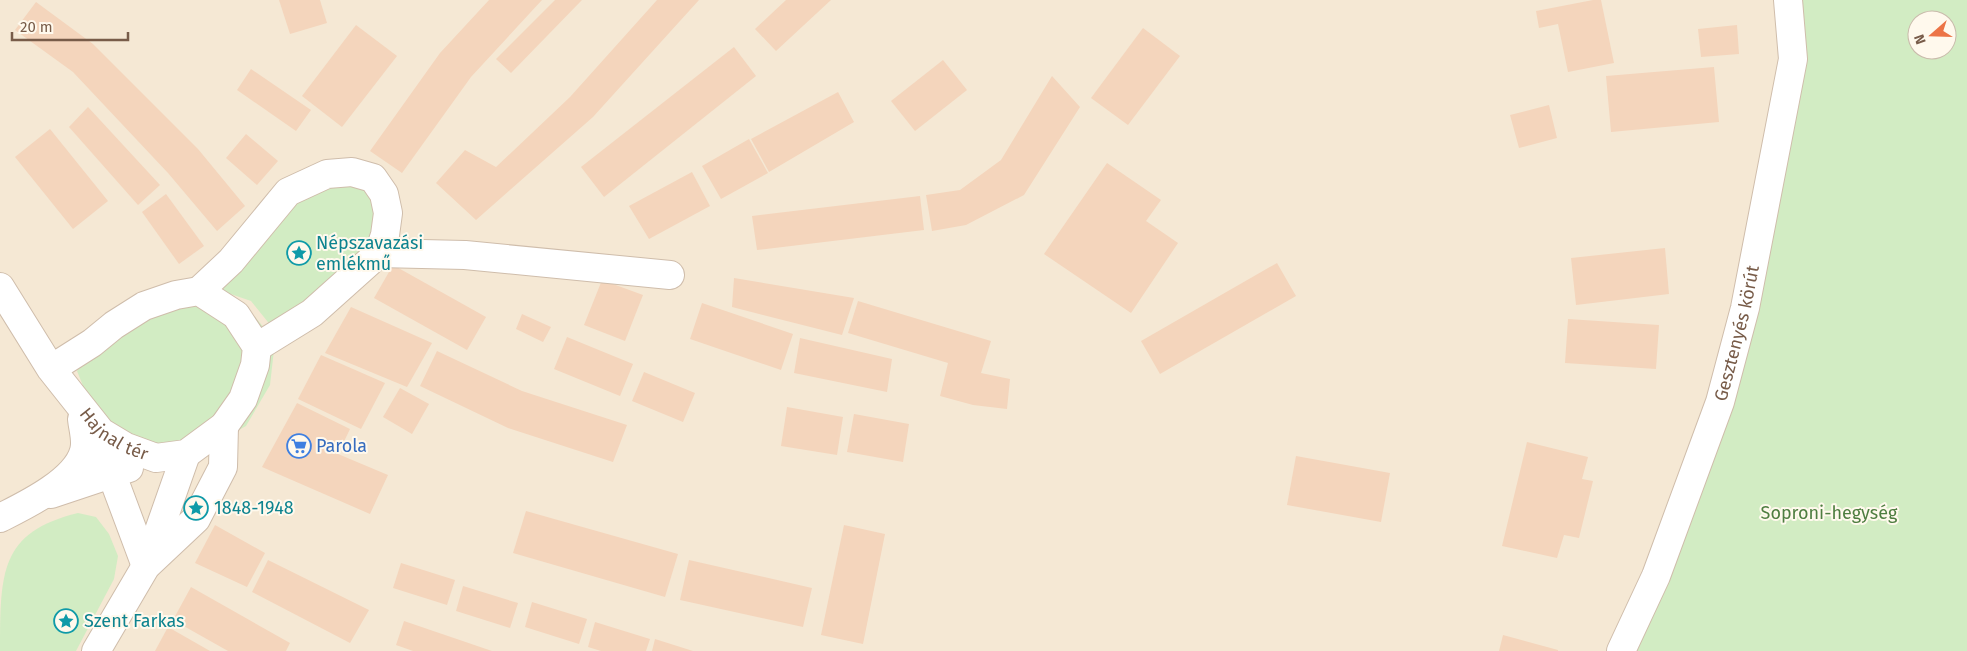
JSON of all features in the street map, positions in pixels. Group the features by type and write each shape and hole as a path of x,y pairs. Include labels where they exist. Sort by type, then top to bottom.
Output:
{"street":[{"name":"Gesztenyés körút","path":"1621,651 1656,576 1720,402 1745,308 1793,59 1788,0"},
{"path":"50,369 92,343 114,325 144,306 176,295 199,291 230,261 288,192 327,174 352,172 373,178 384,194 388,213 385,235 379,253 312,313 256,348 236,315 199,291"},
{"path":"379,253 465,256 670,275"},
{"path":"0,287 50,369 80,408 84,451 68,474 42,497"},
{"name":"Hajnal tér","path":"80,408 101,432 114,441 156,458 186,454 224,426 244,399 255,365 256,348"},
{"name":"Hajnal tér","path":"80,408 112,475 146,566"},
{"path":"146,566 196,520 223,467 224,426"},
{"path":"96,651 146,566 186,454"},
{"path":"0,518 42,497 112,475 156,458"}],"shaded area":[{"path":"0,0 1785,0 1794,34 1753,315 1634,651 0,651"}],"green space":[{"name":"Soproni-hegység","path":"1785,0 1967,0 1967,651 1634,651 1753,315 1794,35"},
{"path":"387,177 389,250 280,337 251,301 213,288 302,192"},
{"path":"209,293 245,305 275,341 270,385 246,426 198,453 131,440 92,408 77,371 95,345 147,309"},
{"path":"78,513 96,517 109,534 118,556 114,579 76,651 0,651 1,599 4,578 10,560 19,544 33,531 52,521"}],"building":[{"path":"279,0 320,0 327,23 290,34"},
{"path":"489,0 542,0 471,77 402,173 370,151 440,53"},
{"path":"555,0 582,0 511,73 496,59"},
{"path":"657,0 699,0 593,117 476,220 436,183 465,150 496,167 570,97"},
{"path":"786,0 831,0 776,51 755,29"},
{"path":"1601,0 1614,63 1568,72 1558,24 1539,28 1536,11"},
{"path":"36,2 93,44 198,149 245,206 217,231 168,173 73,72 15,30"},
{"path":"356,25 397,56 342,127 302,96"},
{"path":"1737,25 1739,54 1701,57 1698,29"},
{"path":"1143,28 1180,56 1128,125 1091,98"},
{"path":"734,47 756,76 604,197 581,167"},
{"path":"943,60 967,90 915,131 891,101"},
{"path":"1714,67 1719,122 1611,132 1606,76"},
{"path":"251,69 311,110 296,131 237,90"},
{"path":"1052,76 1080,107 1024,195 966,225 932,231 926,195 960,190 1001,160"},
{"path":"838,92 854,122 769,172 751,139"},
{"path":"1549,105 1557,138 1519,148 1510,115"},
{"path":"88,107 160,185 138,205 69,127"},
{"path":"50,129 108,201 73,229 15,157"},
{"path":"246,134 278,161 257,185 226,158"},
{"path":"749,139 768,173 721,199 702,166"},
{"path":"1107,163 1161,200 1146,221 1178,243 1131,313 1044,254"},
{"path":"692,172 710,206 649,239 629,206"},
{"path":"166,194 204,246 179,264 142,212"},
{"path":"920,196 924,230 757,250 752,216"},
{"path":"1665,248 1669,294 1576,305 1571,258"},
{"path":"1277,263 1296,296 1160,374 1141,341"},
{"path":"393,265 486,317 467,350 374,298"},
{"path":"734,278 854,298 842,335 732,307"},
{"path":"602,280 643,295 625,341 584,325"},
{"path":"858,301 991,341 981,373 1010,379 1007,409 973,405 940,396 948,363 848,333"},
{"path":"702,303 793,334 781,370 690,339"},
{"path":"351,307 432,343 407,387 325,353"},
{"path":"522,314 551,327 543,342 516,329"},
{"path":"1568,319 1659,325 1656,369 1565,363"},
{"path":"567,337 633,364 620,396 554,369"},
{"path":"800,338 892,359 887,392 794,373"},
{"path":"437,351 522,391 627,425 613,462 508,428 420,386"},
{"path":"321,355 385,383 361,429 298,399"},
{"path":"644,372 695,393 683,422 632,401"},
{"path":"400,388 429,404 412,434 383,417"},
{"path":"297,403 350,429 338,454 388,475 370,514 262,467"},
{"path":"787,407 843,417 837,455 781,446"},
{"path":"854,414 909,424 903,462 847,452"},
{"path":"1527,442 1588,457 1582,479 1593,481 1579,538 1564,535 1557,558 1502,546"},
{"path":"1296,456 1390,473 1381,522 1287,505"},
{"path":"526,511 678,554 665,597 513,553"},
{"path":"215,525 265,553 247,587 195,563"},
{"path":"844,525 885,534 863,644 821,635"},
{"path":"268,560 369,610 350,643 252,592"},
{"path":"689,560 812,588 803,627 680,600"},
{"path":"401,563 455,580 447,605 393,588"},
{"path":"463,586 518,603 510,628 456,611"},
{"path":"191,587 290,643 286,651 228,651 173,620"},
{"path":"532,602 587,619 579,644 525,627"},
{"path":"404,621 492,651 413,651 396,645"},
{"path":"595,622 650,639 646,651 601,651 588,647"},
{"path":"168,627 210,651 155,651"},
{"path":"1503,635 1558,650 1558,651 1499,651"},
{"path":"655,639 693,651 652,651"}],"place":[{"name":"Népszavazási emlékmű","path":"299,253"},
{"name":"Parola","path":"299,446"},
{"name":"1848-1948","path":"196,508"},
{"name":"Szent Farkas","path":"66,621"}]}
